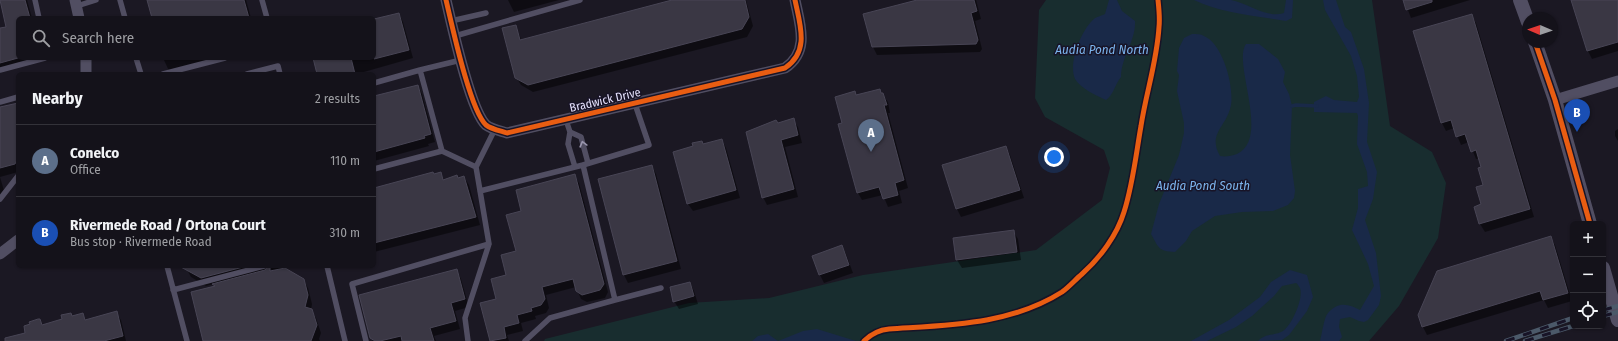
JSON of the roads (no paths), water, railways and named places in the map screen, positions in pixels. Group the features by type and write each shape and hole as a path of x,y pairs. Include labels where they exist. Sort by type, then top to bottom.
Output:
{"street":[{"path":"446,0 461,60 476,108 486,125 495,129"},
{"name":"Bradwick Drive","path":"495,129 506,133 786,68 794,62 802,44 795,0"},
{"path":"1520,0 1524,12"},
{"path":"76,3 79,16"},
{"path":"1537,48 1555,100 1589,221"},
{"path":"86,60 86,72"},
{"path":"1555,100 1618,81"},
{"path":"0,254 16,242"},
{"path":"1606,278 1618,320"}],"lane":[{"path":"35,0 39,16"},
{"path":"76,3 96,0"},
{"path":"120,0 124,16"},
{"path":"262,0 266,16"},
{"path":"455,36 580,0"},
{"path":"451,21 486,13"},
{"path":"0,70 38,60"},
{"path":"137,60 140,72"},
{"path":"171,72 217,60"},
{"path":"376,82 461,60"},
{"path":"255,72 278,66 280,72"},
{"path":"420,70 442,151"},
{"path":"0,102 16,98"},
{"path":"480,191 575,167 649,145 635,104"},
{"path":"566,120 570,132 568,144 575,167"},
{"path":"468,341 465,318 489,244 476,167 495,129"},
{"path":"570,132 581,137 615,300"},
{"path":"376,168 442,151 476,167"},
{"path":"0,199 16,179"},
{"path":"366,341 352,284 489,244"},
{"path":"168,268 188,341"},
{"path":"173,290 256,268"},
{"path":"327,268 345,341"},
{"path":"525,341 550,318 661,288"}],"water":[{"name":"Audia Pond North","path":"1109,0 1117,0 1122,11 1135,21 1135,28 1123,63 1121,77 1111,95 1106,100 1089,91 1077,82 1073,72 1073,64 1080,39 1089,24 1094,19 1105,14"},
{"path":"1194,0 1231,0 1264,12 1278,14 1284,13 1286,0 1293,0 1292,18 1286,21 1239,14 1215,8"},
{"path":"1323,0 1336,0 1345,27 1351,32 1364,69 1369,103 1367,142 1377,172 1373,199 1365,220 1376,253 1381,296 1379,305 1368,320 1364,322 1350,317 1340,319 1339,327 1342,337 1339,341 1320,341 1324,322 1328,313 1340,305 1352,306 1360,310 1374,286 1368,264 1352,230 1358,208 1358,189 1368,186 1367,172 1357,144 1357,113 1314,112 1314,102 1326,96 1334,100 1357,102 1359,97 1357,76 1351,56 1325,10"},
{"name":"Audia Pond South","path":"1192,34 1201,35 1211,40 1222,56 1229,77 1231,87 1231,105 1229,113 1219,130 1216,141 1220,156 1237,154 1247,145 1251,133 1249,100 1243,67 1243,54 1246,44 1259,44 1278,59 1285,72 1283,82 1289,94 1292,106 1290,155 1295,191 1294,198 1288,205 1273,211 1242,212 1215,216 1192,231 1186,241 1175,252 1169,252 1160,248 1151,234 1159,204 1179,155 1184,133 1184,123 1177,91 1179,75 1177,71 1179,48 1184,38"},
{"path":"1290,270 1307,275 1313,297 1307,311 1289,335 1282,340 1258,341 1266,336 1281,332 1289,325 1296,312 1301,293 1300,288 1296,283 1282,286 1274,296 1252,316 1236,327 1207,341 1191,341 1229,320 1260,297 1271,282"},
{"path":"817,329 856,341 778,341 803,331"},
{"path":"768,334 778,341 752,341 758,336"}],"waterway":[{"path":"1292,106 1317,106"}],"railway":[{"path":"1606,309 1618,306"},
{"path":"1606,315 1618,312"},
{"path":"1506,341 1570,319"},
{"path":"1525,341 1570,327"}],"place":[{"name":"Rivermede Road / Ortona Court","path":"1577,132"},
{"name":"Conelco","path":"871,152"}]}
